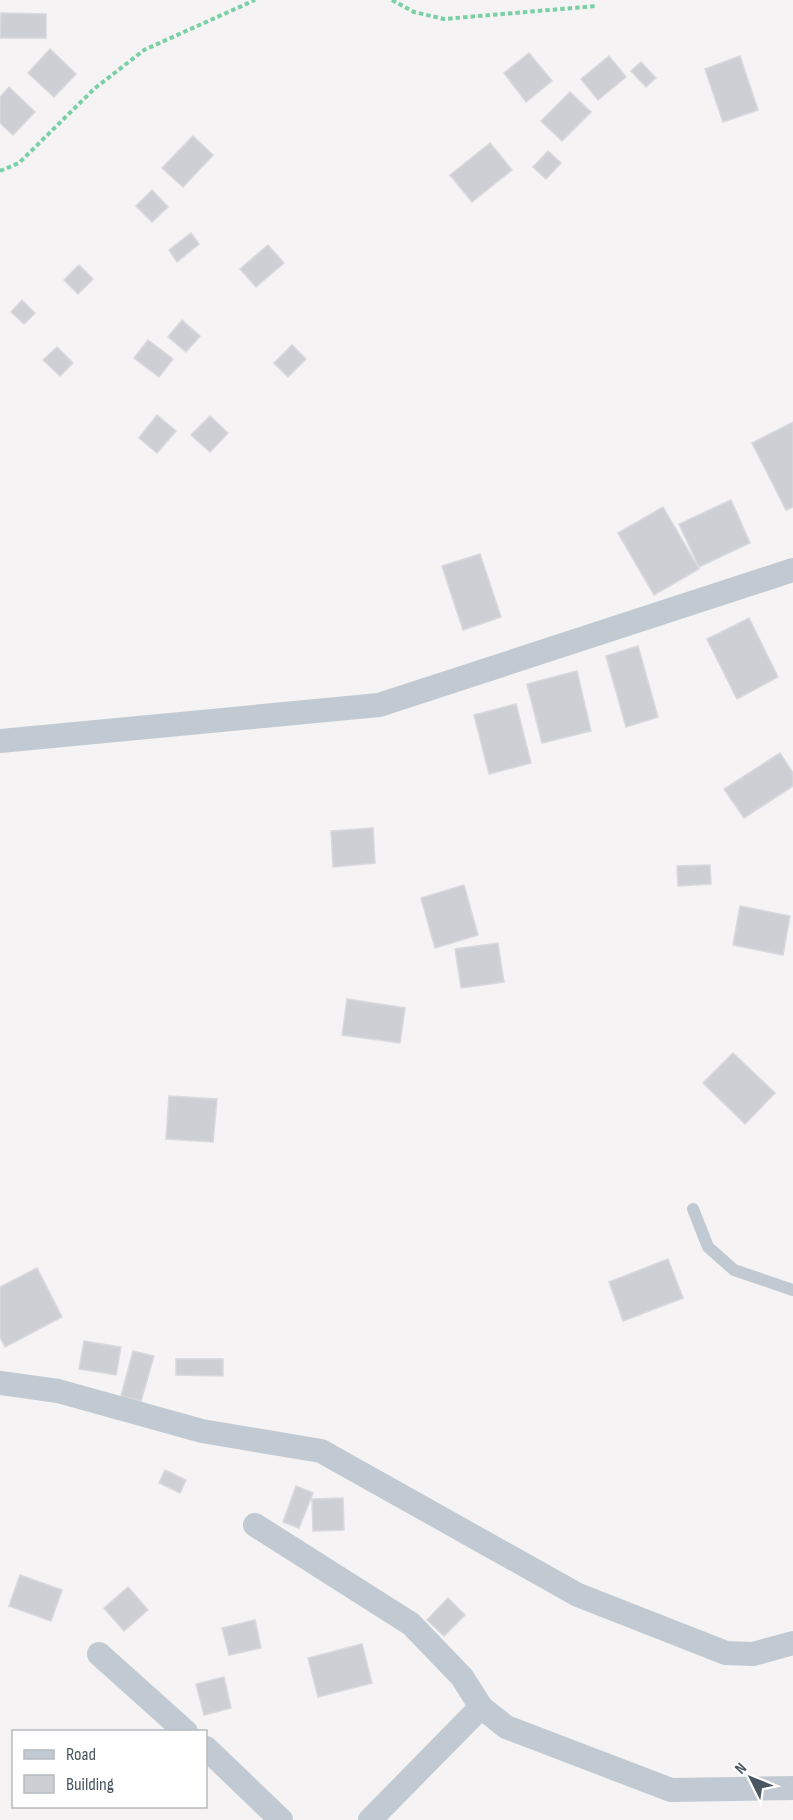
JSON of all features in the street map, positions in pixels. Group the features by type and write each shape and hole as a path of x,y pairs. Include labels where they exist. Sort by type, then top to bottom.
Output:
{"street":[{"path":"0,741 379,705 793,570"},
{"path":"0,1383 58,1391 202,1431 321,1452 578,1595 726,1653 753,1654 793,1643"},
{"path":"255,1525 411,1624 462,1677 481,1707 506,1727 671,1790 793,1788"},
{"path":"99,1654 185,1730"},
{"path":"370,1820 481,1707"},
{"path":"207,1749 282,1820"}],"lane":[{"path":"693,1209 708,1248 734,1270 793,1290"}],"path":[{"path":"0,171 18,163 94,88 144,50 255,0"},
{"path":"392,0 414,12 444,19 596,6"}],"building":[{"path":"1,13 46,14 46,38 0,38"},
{"path":"50,49 76,74 54,97 28,73"},
{"path":"529,53 552,81 526,102 504,73"},
{"path":"609,56 626,77 598,100 581,79"},
{"path":"740,56 758,110 723,122 705,69"},
{"path":"641,62 656,78 646,87 631,71"},
{"path":"9,87 35,112 13,135 0,123 0,97"},
{"path":"570,92 591,112 562,141 541,121"},
{"path":"193,136 213,155 183,187 162,168"},
{"path":"490,143 512,170 472,202 450,175"},
{"path":"548,151 561,163 546,179 533,167"},
{"path":"152,190 168,207 152,222 136,206"},
{"path":"191,233 199,244 177,262 169,250"},
{"path":"268,245 284,263 256,287 240,269"},
{"path":"79,265 93,279 78,294 64,280"},
{"path":"22,300 35,313 24,324 11,312"},
{"path":"182,320 200,336 186,352 168,337"},
{"path":"148,340 173,359 159,377 134,358"},
{"path":"292,345 306,359 288,377 274,363"},
{"path":"57,347 73,363 60,376 43,360"},
{"path":"157,415 176,431 157,453 139,438"},
{"path":"210,416 228,433 210,452 191,435"},
{"path":"793,422 793,507 786,510 752,443"},
{"path":"731,500 750,543 699,567 679,524"},
{"path":"663,507 699,569 654,595 618,533"},
{"path":"480,554 501,617 463,630 442,566"},
{"path":"749,618 778,677 737,699 707,639"},
{"path":"638,646 658,717 626,727 606,656"},
{"path":"577,671 591,731 542,743 527,684"},
{"path":"516,704 531,763 489,774 474,715"},
{"path":"780,753 793,773 793,786 744,818 724,789"},
{"path":"373,828 375,863 333,867 331,831"},
{"path":"710,865 711,884 678,886 677,866"},
{"path":"464,885 478,935 435,948 421,898"},
{"path":"740,906 790,916 783,955 733,945"},
{"path":"498,943 504,982 461,988 455,949"},
{"path":"347,999 405,1008 400,1043 342,1035"},
{"path":"733,1053 775,1093 745,1124 703,1083"},
{"path":"169,1096 217,1099 213,1142 166,1139"},
{"path":"668,1259 683,1298 623,1321 609,1282"},
{"path":"37,1268 62,1317 5,1347 0,1337 0,1287"},
{"path":"84,1341 121,1347 116,1375 79,1369"},
{"path":"133,1351 154,1356 141,1401 121,1396"},
{"path":"176,1359 223,1359 223,1376 176,1375"},
{"path":"165,1470 186,1480 180,1493 159,1483"},
{"path":"296,1486 313,1493 299,1528 283,1522"},
{"path":"343,1498 344,1530 313,1531 312,1499"},
{"path":"20,1575 62,1590 51,1621 9,1606"},
{"path":"128,1587 148,1610 124,1631 104,1608"},
{"path":"448,1598 465,1615 444,1636 427,1620"},
{"path":"255,1620 261,1648 229,1655 222,1628"},
{"path":"362,1644 372,1683 318,1697 308,1658"},
{"path":"224,1677 231,1708 204,1715 196,1684"}]}
